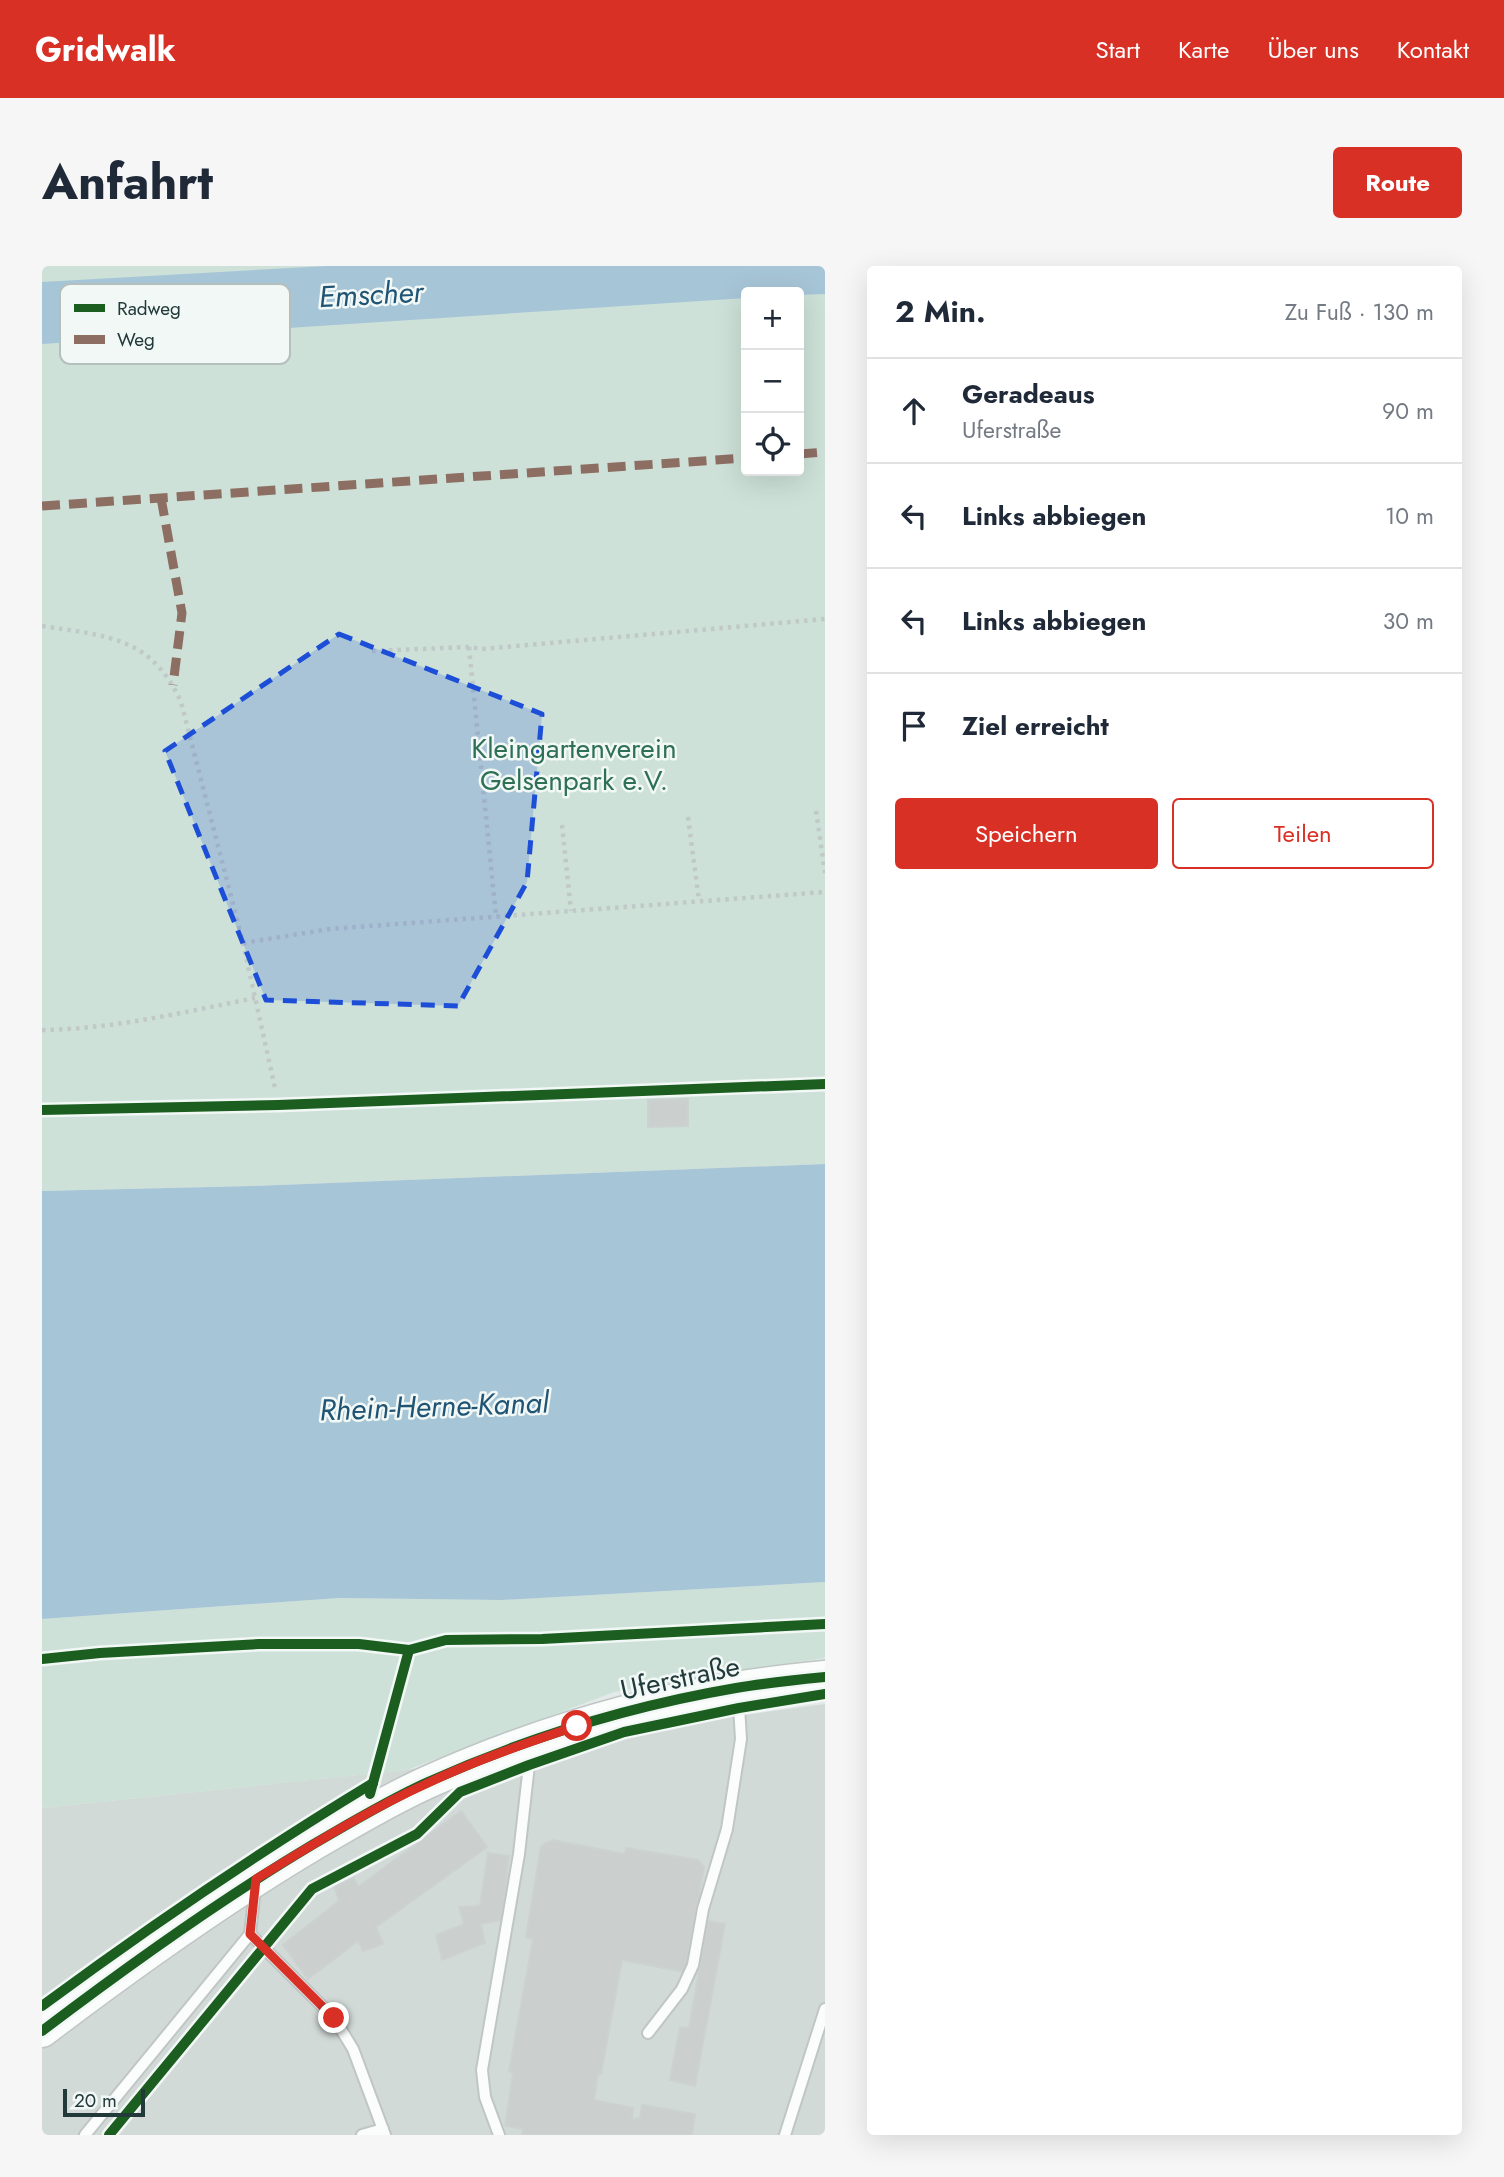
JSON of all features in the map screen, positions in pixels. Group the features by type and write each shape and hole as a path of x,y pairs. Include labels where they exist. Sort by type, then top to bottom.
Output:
{"main road":[{"name":"Uferstraße","path":"42,2031 172,1936 256,1879 364,1814 427,1783 532,1741 624,1712 738,1687 825,1677"}],"lane":[{"path":"42,1110 278,1105 825,1084"},
{"path":"648,2033 682,1989 693,1965 703,1909 727,1829 741,1739 738,1687"},
{"path":"499,2135 485,2097 482,2070 519,1854 532,1741"},
{"path":"85,2135 250,1934 256,1879"},
{"path":"250,1934 334,2018 353,2049 384,2132 362,2135"},
{"path":"785,2135 825,2009"}],"path":[{"path":"372,651 469,647 482,649 825,619"},
{"path":"42,626 106,636 133,645 155,663 173,684 181,702 243,943 278,1105"},
{"path":"469,647 496,916"},
{"path":"816,811 825,873"},
{"path":"688,817 699,901"},
{"path":"562,825 572,911"},
{"path":"243,943 330,929 825,892"},
{"path":"42,1030 82,1030 255,998"}],"highlighted area":[{"path":"339,634 542,714 527,882 458,1006 266,1000 165,751"}],"shaded area":[{"path":"825,1704 825,2135 42,2135 42,1808 406,1770 631,1730"}],"green space":[{"name":"Kleingartenverein Gelsenpark e.V.","path":"42,266 825,266 825,1164 253,1186 42,1191"},
{"path":"825,1582 825,1658 614,1692 407,1770 42,1808 42,1619 339,1598 502,1600"}],"water":[{"name":"Emscher","path":"326,266 825,266 825,294 804,295 804,287 741,287 741,298 290,328 290,284 60,284 60,343 42,344 42,282"},
{"name":"Rhein-Herne-Kanal","path":"825,1164 825,1582 502,1600 339,1598 42,1619 42,1191 253,1186"}],"building":[{"path":"688,1099 688,1126 648,1127 648,1100"},
{"path":"461,1811 487,1847 376,1927 383,1944 363,1951 358,1941 308,1979 283,1945 339,1901 334,1886 354,1878 358,1887"},
{"path":"552,1840 625,1854 626,1848 698,1860 704,1867 685,1972 622,1960 594,2100 633,2108 632,2119 640,2118 642,2105 695,2114 692,2135 522,2135 523,2129 505,2126 513,2073 509,2071 533,1939 526,1937 541,1846"},
{"path":"488,1853 509,1856 501,1920 481,1924 485,1943 442,1960 436,1935 464,1924 459,1907 480,1906"},
{"path":"708,1921 725,1924 695,2086 670,2080 680,2027 689,2028"}],"marked path":[{"path":"804,454 825,452"},
{"path":"42,506 741,458"},
{"path":"161,498 182,613 173,685"}],"cycle path":[{"path":"42,1110 278,1105 825,1084"},
{"path":"42,1659 259,1644 359,1644 409,1650 446,1640 542,1639 825,1624"},
{"path":"370,1794 409,1650"},
{"path":"42,2031 242,1888 355,1820 428,1782 503,1751 618,1714 696,1695 825,1677"},
{"path":"109,2135 312,1889 417,1834 460,1792 624,1732 739,1708 825,1694"},
{"path":"42,2006 205,1891 373,1783"}],"route":[{"path":"334,2018 250,1934 256,1879 364,1814 427,1783 494,1755 577,1726"}]}
